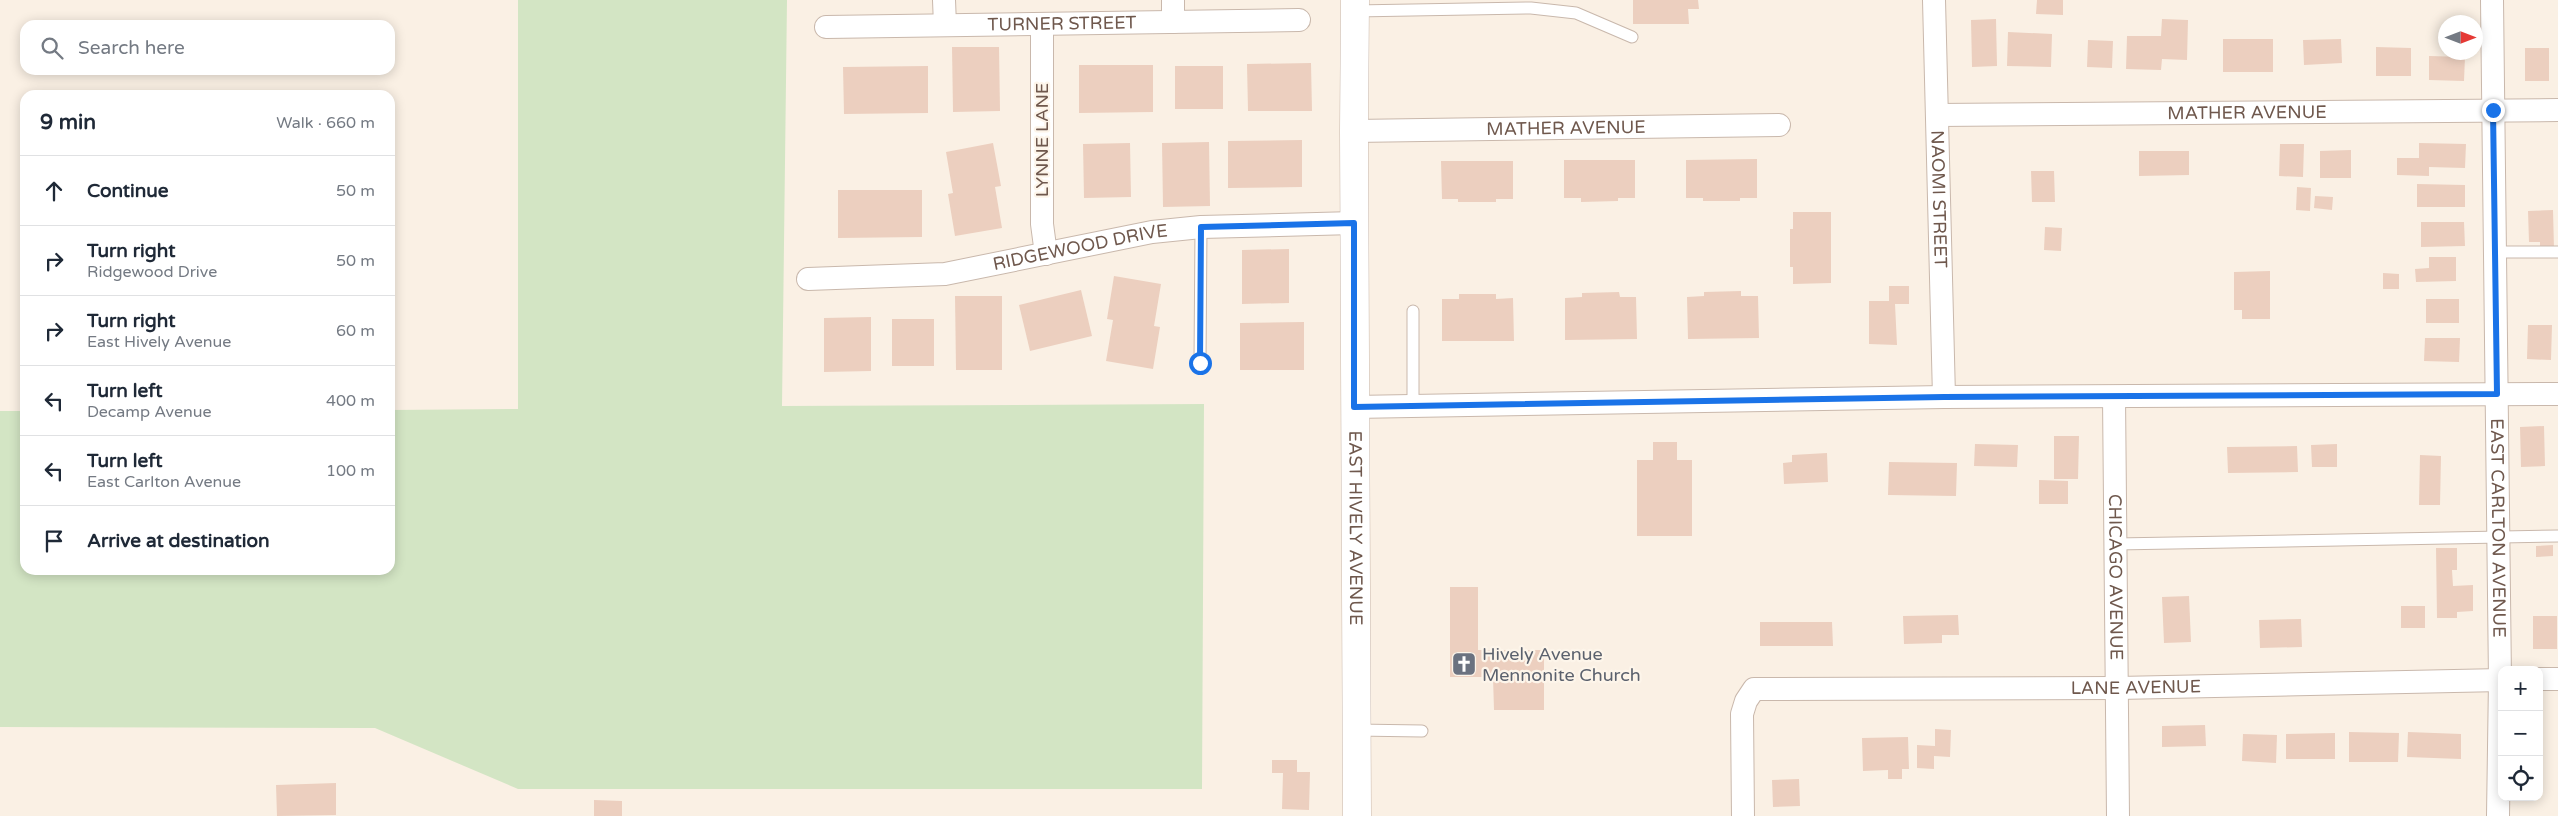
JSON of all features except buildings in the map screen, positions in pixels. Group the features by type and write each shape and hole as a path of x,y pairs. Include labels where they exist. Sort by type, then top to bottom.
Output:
{"street":[{"path":"944,0 945,25"},
{"name":"NAOMI STREET","path":"1934,0 1944,397"},
{"name":"EAST CARLTON AVENUE","path":"2492,0 2501,666"},
{"name":"EAST HIVELY AVENUE","path":"1355,6 1354,407 1357,816"},
{"name":"TURNER STREET","path":"826,27 1042,26 1173,11 1299,20"},
{"name":"LYNNE LANE","path":"1042,26 1042,224 1046,254"},
{"name":"MATHER AVENUE","path":"1937,115 2558,110"},
{"name":"MATHER AVENUE","path":"1354,131 1779,125"},
{"name":"RIDGEWOOD DRIVE","path":"808,278 945,274 1152,232 1201,227 1354,223"},
{"path":"1354,407 1944,397 2558,394"},
{"name":"CHICAGO AVENUE","path":"2114,397 2118,816"},
{"path":"2543,679 2558,679"},
{"name":"LANE AVENUE","path":"1743,816 1742,714 1746,701 1754,689 2118,688 2498,680"},
{"name":"EAST CARLTON AVENUE","path":"2498,816 2500,711"}],"lane":[{"path":"1355,6 1531,8 1576,13 1632,37"},
{"path":"1200,363 1201,227"},
{"path":"2496,252 2558,252"},
{"path":"1413,311 1413,406"},
{"path":"2116,544 2558,536"},
{"path":"1356,730 1422,731"}],"green space":[{"path":"518,0 787,0 782,406 1204,404 1202,789 518,789 375,728 0,727 0,411 20,411 20,575 395,575 395,410 518,409"}],"place":[{"name":"Hively Avenue Mennonite Church","path":"1464,664"}],"route":[{"path":"1200,363 1201,227 1354,223 1354,407 1944,397 2497,394 2493,110"}]}
